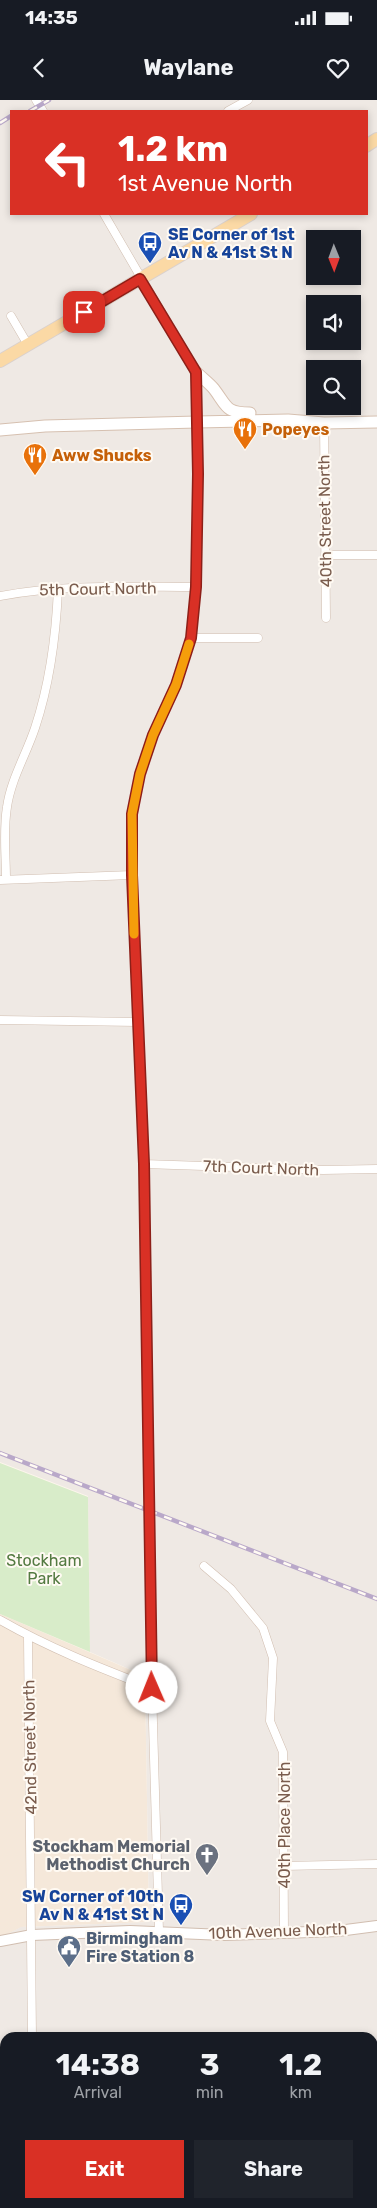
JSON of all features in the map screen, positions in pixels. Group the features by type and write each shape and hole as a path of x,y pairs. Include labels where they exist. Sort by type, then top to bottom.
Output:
{"main road":[{"path":"0,361 249,215"},
{"path":"196,372 214,388 225,407 236,413 274,414 288,420"},
{"path":"0,430 45,426 288,420 324,423 377,422"}],"street":[{"path":"230,110 248,100"},
{"path":"105,215 140,279 196,372 196,587 191,638 176,685 153,735 140,774 132,814 132,875 144,1164 152,1688 160,1931"},
{"path":"11,316 28,345"},
{"name":"40th Street North","path":"324,423 326,618"},
{"path":"325,555 377,555"},
{"name":"5th Court North","path":"0,596 27,591 58,589 196,587"},
{"path":"58,589 57,624 43,704 34,732 15,774 7,807 3,880 132,875"},
{"path":"191,638 258,638"},
{"path":"0,1020 138,1022"},
{"name":"7th Court North","path":"144,1164 377,1170"},
{"name":"40th Place North","path":"204,1566 231,1589 263,1628 273,1658 270,1721 283,1752 284,1933"},
{"path":"0,1620 28,1637 94,1666 152,1688"},
{"name":"42nd Street North","path":"28,1637 32,2032"},
{"path":"284,1866 377,1864"},
{"name":"10th Avenue North","path":"0,1941 32,1936 160,1931 224,1935 338,1931 377,1926"}],"shaded area":[{"path":"0,100 377,100 377,2032 0,2032 0,1938 21,1927 149,1922 145,1676 90,1652 88,1496 0,1462"},
{"path":"0,1614 145,1676 149,1922 22,1927 0,1938"}],"green space":[{"name":"Stockham Park","path":"0,1463 88,1497 90,1652 0,1614"}],"railway":[{"path":"32,110 49,100"},
{"path":"0,123 10,117"},
{"path":"0,1453 377,1599"}],"slow traffic":[{"path":"134,934 132,814 140,774 153,735 176,685 189,644"}],"place":[{"name":"SE Corner of 1st Av N & 41st St N","path":"150,264"},
{"name":"Popeyes","path":"245,450"},
{"name":"Aww Shucks","path":"35,476"},
{"name":"Stockham Memorial Methodist Church","path":"207,1876"},
{"name":"SW Corner of 10th Av N & 41st St N","path":"181,1926"},
{"name":"Birmingham Fire Station 8","path":"69,1968"}],"route":[{"path":"84,312 140,279 196,372 198,510 196,587 191,638 176,685 153,735 140,774 132,814 132,875 144,1164 151,1512 152,1688"}]}
